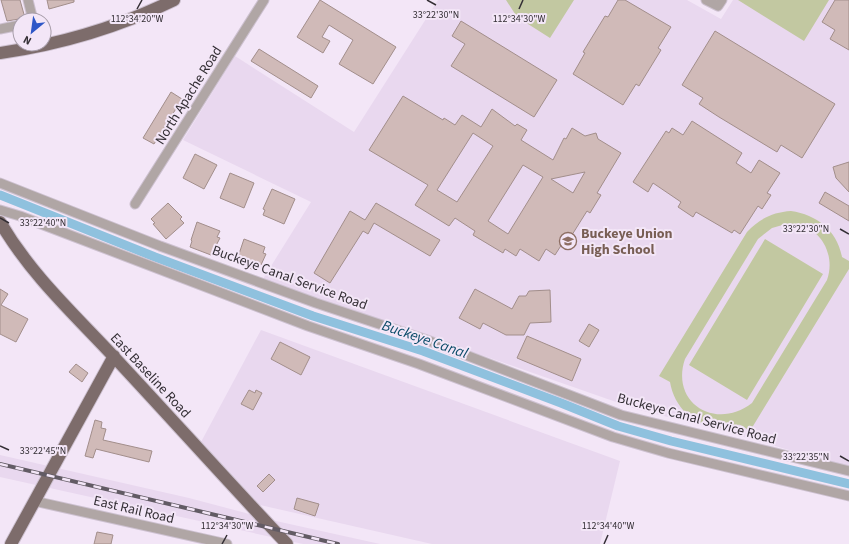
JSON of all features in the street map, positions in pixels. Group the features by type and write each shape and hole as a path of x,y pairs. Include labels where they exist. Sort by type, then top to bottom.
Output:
{"main road":[{"path":"52,42 100,32 174,0"},
{"path":"0,54 12,52"},
{"name":"East Baseline Road","path":"0,222 14,245 47,288 114,356 287,544"},
{"path":"11,544 114,356"}],"street":[{"path":"28,0 31,12"},
{"name":"North Apache Road","path":"135,204 264,0"},
{"path":"706,0 720,3"},
{"path":"0,29 12,27"},
{"name":"Buckeye Canal Service Road","path":"0,183 160,246 316,303 427,340 621,415 849,471"},
{"path":"0,210 20,216 308,326 419,364 613,437 668,453 849,496"},
{"name":"East Rail Road","path":"34,501 227,544"}],"shaded area":[{"name":"Buckeye Union High School","path":"438,0 687,0 721,19 733,0 849,0 849,467 709,427 639,410 263,279 311,202 183,140 235,56 354,132"},
{"path":"261,330 620,461 600,544 432,544 260,505 201,442"},
{"path":"0,455 189,498 276,521 380,544 303,544 0,477"}],"green space":[{"path":"506,0 574,0 550,38 517,17"},
{"path":"738,0 829,0 804,41"},
{"path":"791,211 800,213 817,220 824,225 836,239 842,257 849,261 849,269 750,431 740,425 719,428 701,423 687,414 676,399 670,382 659,376 747,232 761,220","holes":["786,224 797,224 815,233 822,240 827,249 829,259 827,280 752,403 738,411 724,414 711,413 699,408 690,400 684,388 682,375 685,359 758,239 772,228"]},
{"path":"765,239 823,274 747,400 689,365"}],"building":[{"path":"1,0 20,0 23,12 12,12 12,20 7,21"},
{"path":"47,0 74,0 74,2 49,9"},
{"path":"320,0 396,47 373,84 339,64 353,40 329,25 322,37 330,41 323,53 297,37"},
{"path":"618,0 625,0 671,27 658,48 661,50 639,86 636,84 623,105 573,74 585,53 583,52 605,16 608,17"},
{"path":"835,0 849,0 849,50 830,39 835,30 822,22"},
{"path":"461,21 557,80 534,117 451,66 465,44 452,36"},
{"path":"715,31 835,104 802,158 781,145 777,152 719,117 699,104 703,98 682,85"},
{"path":"259,49 318,86 311,98 251,61"},
{"path":"171,92 182,99 154,144 143,138"},
{"path":"403,96 443,120 444,118 455,125 462,115 481,127 492,109 515,126 517,124 527,130 521,140 553,160 564,138 566,139 572,128 585,136 596,133 598,139 621,153 597,193 601,195 590,213 587,211 565,246 562,244 555,255 546,249 539,261 520,249 516,256 505,249 503,253 473,235 475,231 455,218 449,226 415,205 428,185 369,150","holes":["473,133 493,146 457,202 437,190","523,165 543,177 508,234 488,221","585,172 573,193 551,179"]},
{"path":"692,121 742,153 736,163 751,173 759,160 780,173 767,193 771,195 762,209 758,206 740,234 734,230 732,233 696,212 693,217 678,207 681,202 653,183 648,192 633,182 666,131 669,133 672,128 683,135"},
{"path":"195,154 217,165 204,189 183,178"},
{"path":"849,162 849,192 836,178 833,167"},
{"path":"230,173 254,183 244,208 220,198"},
{"path":"272,189 295,199 284,224 263,215 265,210 263,209"},
{"path":"825,192 849,206 849,221 819,203"},
{"path":"168,203 182,217 180,219 184,223 166,239 153,224 155,223 151,219"},
{"path":"376,203 440,240 430,256 374,223 368,234 363,231 330,283 314,273 350,211 365,220"},
{"path":"197,222 220,231 217,237 220,238 211,255 190,247"},
{"path":"244,239 265,247 263,253 266,254 261,265 259,264 257,271 236,263"},
{"path":"0,289 8,294 1,305 28,319 16,342 0,334"},
{"path":"475,289 512,309 519,296 526,296 529,291 550,290 551,322 530,323 524,335 506,335 483,323 480,329 459,318"},
{"path":"589,324 599,330 589,347 579,341"},
{"path":"527,336 581,359 572,381 517,358"},
{"path":"280,342 310,357 301,375 271,359"},
{"path":"76,364 88,373 82,382 69,372"},
{"path":"249,390 255,393 256,390 262,393 253,410 241,404"},
{"path":"95,420 102,422 101,428 106,429 103,440 152,451 149,462 96,449 93,458 85,456"},
{"path":"269,474 275,480 263,492 257,486"},
{"path":"297,498 319,504 315,516 294,509"},
{"path":"97,532 113,535 111,544 94,544"}],"waterway":[{"name":"Buckeye Canal","path":"0,195 155,257 313,316 423,351 618,426 671,441 849,484"}],"railway":[{"path":"0,464 338,544"}],"place":[{"name":"Buckeye Union High School","path":"568,241"}]}
